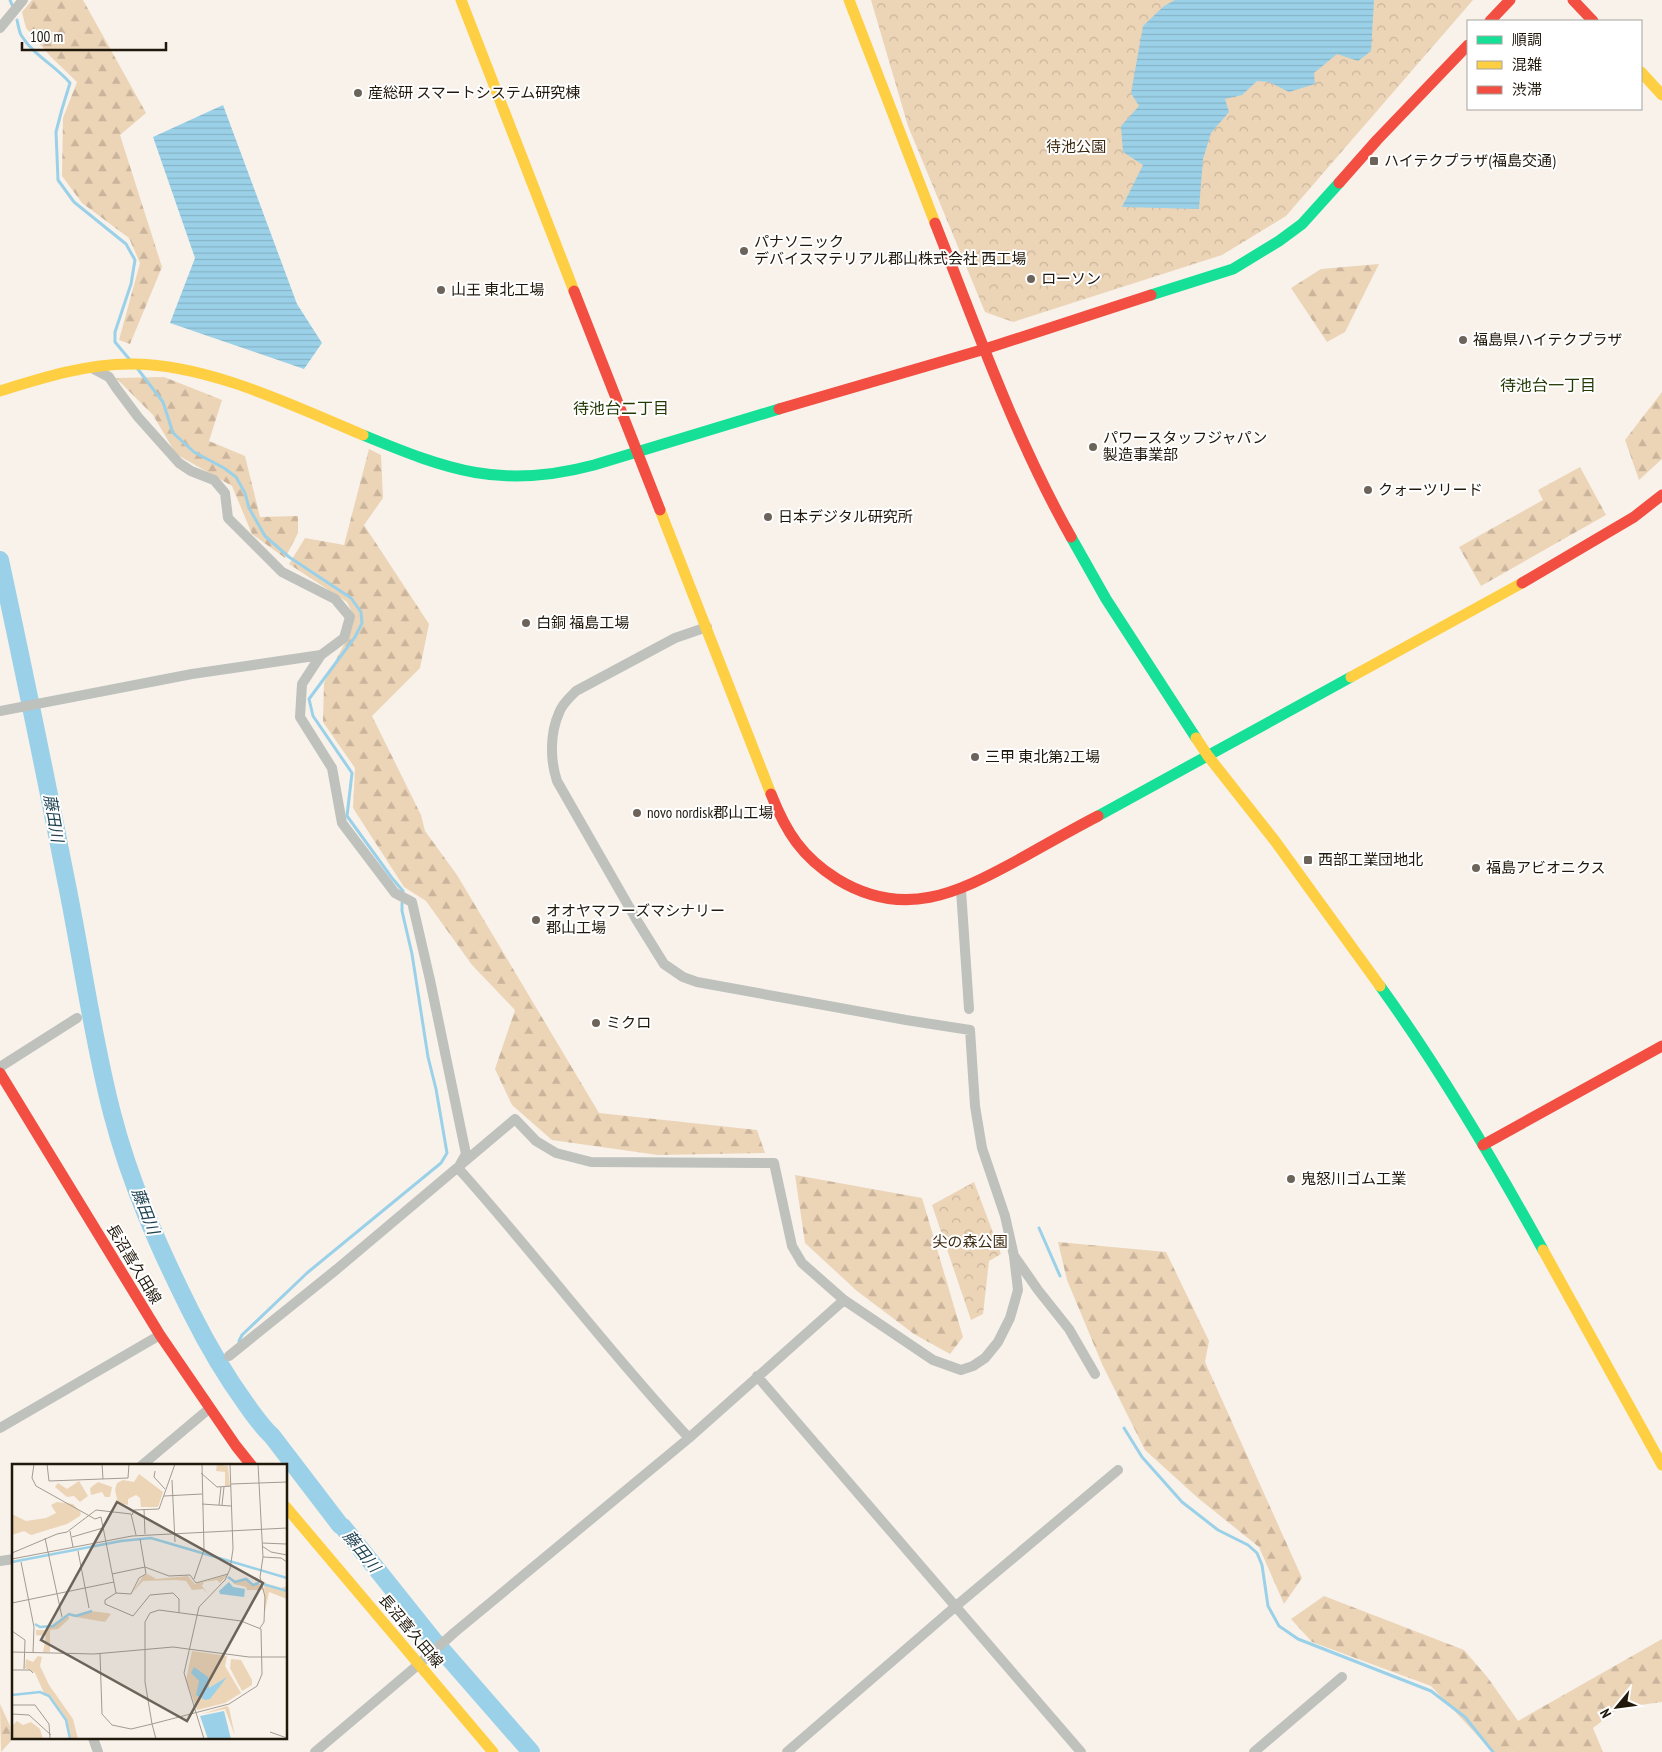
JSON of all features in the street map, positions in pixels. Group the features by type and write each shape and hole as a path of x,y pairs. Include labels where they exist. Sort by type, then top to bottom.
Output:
{"street":[{"path":"0,28 23,0"},
{"path":"461,0 780,815 793,839 812,860 833,877 855,888 880,896 905,900 936,896 961,890 1519,585 1634,517 1662,495"},
{"path":"849,0 1004,400 1053,504 1106,599 1208,756 1275,841 1406,1022 1530,1226 1662,1465"},
{"path":"1491,20 1510,0"},
{"path":"1573,0 1592,20"},
{"path":"0,391 44,377 92,368 140,364 174,367 201,373 254,391 420,458 461,472 518,477 549,475 589,467 637,451 984,349 1233,269 1279,241 1302,224 1467,46"},
{"path":"1642,73 1662,95"},
{"path":"92,368 109,377 138,417 179,463 214,480 225,493 228,518 282,572 335,599 350,617 344,638 320,655 302,684 300,717 332,768 342,823 395,893 412,902 466,1154 458,1168"},
{"path":"229,1356 516,1119 536,1141 556,1153 591,1162 774,1163 792,1246 802,1263 844,1300 933,1360 961,1370 973,1366 985,1358 998,1342 1010,1318 1018,1290 1014,1256 1005,1216 982,1148 976,1106 970,1030 745,991 683,978 664,964 556,781 552,750 554,735 559,713 566,701 576,690 675,638 707,627"},
{"path":"1,711 192,674 320,655"},
{"path":"961,890 968,1009"},
{"path":"0,1067 78,1018"},
{"path":"1482,1145 1662,1046"},
{"name":"長沼喜久田線","path":"0,1073 160,1335 251,1464"},
{"path":"458,1168 615,1354 689,1438"},
{"path":"1014,1256 1069,1329 1095,1374"},
{"path":"316,1752 450,1636 689,1438 844,1300"},
{"path":"0,1428 160,1335"},
{"path":"757,1376 1081,1752"},
{"path":"144,1464 210,1408"},
{"path":"787,1752 956,1606 1118,1470"},
{"name":"長沼喜久田線","path":"288,1509 422,1662 493,1752"},
{"path":"1254,1752 1342,1677"},
{"path":"94,1740 98,1752"}],"green space":[{"path":"32,0 83,0 146,113 120,135 162,267 130,344 119,340 140,263 129,238 82,203 62,176 63,118 77,82 51,57 26,28 22,12"},
{"name":"待池公園","path":"871,0 1473,0 1286,216 1222,255 1013,322 985,312 908,126"},
{"path":"1379,264 1345,332 1327,342 1291,288 1321,269"},
{"path":"164,377 222,400 209,441 245,456 260,517 298,516 298,533 285,558 252,534 232,486 176,454 153,415 116,378"},
{"path":"1662,392 1662,459 1639,480 1625,440"},
{"path":"369,449 381,455 383,498 364,525 429,624 420,668 372,716 421,815 425,831 457,875 599,1113 757,1130 765,1153 658,1155 552,1140 512,1105 495,1069 515,1010 472,965 426,901 404,887 353,808 355,768 323,722 324,683 350,633 355,618 347,602 289,564 305,538 344,545"},
{"path":"1580,467 1606,515 1481,586 1459,547 1543,500 1538,490"},
{"path":"795,1175 922,1198 963,1337 950,1354 914,1334 857,1291 805,1243"},
{"name":"尖の森公園","path":"974,1182 1001,1254 989,1261 983,1314 971,1320 932,1205"},
{"path":"1058,1242 1166,1252 1209,1341 1205,1362 1302,1578 1284,1604 1259,1547 1198,1498 1145,1450 1102,1364 1067,1280"},
{"path":"1324,1596 1464,1650 1488,1678 1518,1721 1662,1639 1662,1702 1619,1708 1593,1728 1603,1752 1493,1752 1431,1686 1312,1642 1291,1619"},
{"path":"0,1704 10,1726 11,1741 1,1752"}],"water":[{"path":"1175,0 1374,0 1371,51 1358,61 1337,54 1314,73 1315,84 1289,92 1269,82 1257,81 1242,95 1225,99 1229,112 1211,133 1203,159 1199,209 1122,207 1143,165 1123,152 1121,126 1139,106 1131,93 1143,26 1164,6"},
{"path":"223,105 297,304 322,343 304,369 170,323 195,258 153,137"}],"waterway":[{"path":"10,0 12,5"},
{"path":"17,20 20,33 26,42 70,83 56,132 58,180 74,202 126,244 135,260 131,284 115,332 115,342 130,360"},
{"path":"137,368 163,402 173,433 194,452 224,468 236,477 245,493 249,508 265,536 289,557 351,598 361,612 362,623 355,637 309,699 313,716 352,773 347,816 403,891"},
{"name":"藤田川","path":"0,560 72,909 105,1084 127,1165 157,1239 179,1288 210,1348 255,1417 435,1642 531,1752"},
{"path":"239,1341 242,1335 307,1273 441,1163 447,1153 436,1089 428,1057 402,903"},
{"path":"1039,1228 1060,1276"},
{"path":"1124,1428 1142,1457 1182,1502 1218,1530 1248,1545 1257,1553 1262,1565 1268,1606 1279,1626 1298,1639 1431,1691 1465,1717 1493,1752"}],"traffic: fast":[{"path":"1151,295 1233,269 1279,241 1302,224 1339,183"},
{"path":"363,435 422,458 449,466 502,476 531,476 594,465 779,409"},
{"path":"1071,537 1106,599 1196,738"},
{"path":"1098,816 1351,677"},
{"path":"1380,986 1424,1049 1465,1115 1543,1250"}],"traffic: slow":[{"path":"461,0 574,291"},
{"path":"849,0 935,223"},
{"path":"1642,73 1662,95"},
{"path":"0,391 48,377 97,366 130,364 159,366 219,378 249,388 363,435"},
{"path":"660,510 771,794"},
{"path":"1351,677 1522,583"},
{"path":"1196,738 1275,841 1380,986"},
{"path":"1543,1250 1662,1465"},
{"path":"288,1509 493,1752"}],"traffic: jam":[{"path":"1491,20 1510,0"},
{"path":"1573,0 1592,20"},
{"path":"1339,183 1377,140 1467,46"},
{"path":"935,223 1014,422 1071,537"},
{"path":"574,291 660,510"},
{"path":"779,409 985,349 1151,295"},
{"path":"1522,583 1634,517 1662,495"},
{"path":"771,794 789,832 796,842 825,871 862,891 885,898 908,900 930,897 973,883 1098,816"},
{"path":"1483,1145 1662,1046"},
{"path":"0,1073 160,1335 250,1464"}],"place":[{"name":"産総研 スマートシステム研究棟","path":"358,93"},
{"name":"ハイテクプラザ(福島交通)","path":"1374,161"},
{"name":"パナソニック デバイスマテリアル郡山株式会社 西工場","path":"744,251"},
{"name":"ローソン","path":"1031,279"},
{"name":"山王 東北工場","path":"441,290"},
{"name":"福島県ハイテクプラザ","path":"1463,340"},
{"name":"パワースタッフジャパン 製造事業部","path":"1093,447"},
{"name":"クォーツリード","path":"1368,490"},
{"name":"日本デジタル研究所","path":"768,517"},
{"name":"白銅 福島工場","path":"526,623"},
{"name":"三甲 東北第2工場","path":"975,757"},
{"name":"novo nordisk郡山工場","path":"637,813"},
{"name":"西部工業団地北","path":"1308,860"},
{"name":"福島アビオニクス","path":"1476,868"},
{"name":"オオヤマフーズマシナリー 郡山工場","path":"536,920"},
{"name":"ミクロ","path":"596,1023"},
{"name":"鬼怒川ゴム工業","path":"1291,1179"}],"district":[{"name":"待池台一丁目","path":"1548,385"},
{"name":"待池台二丁目","path":"621,408"}]}
